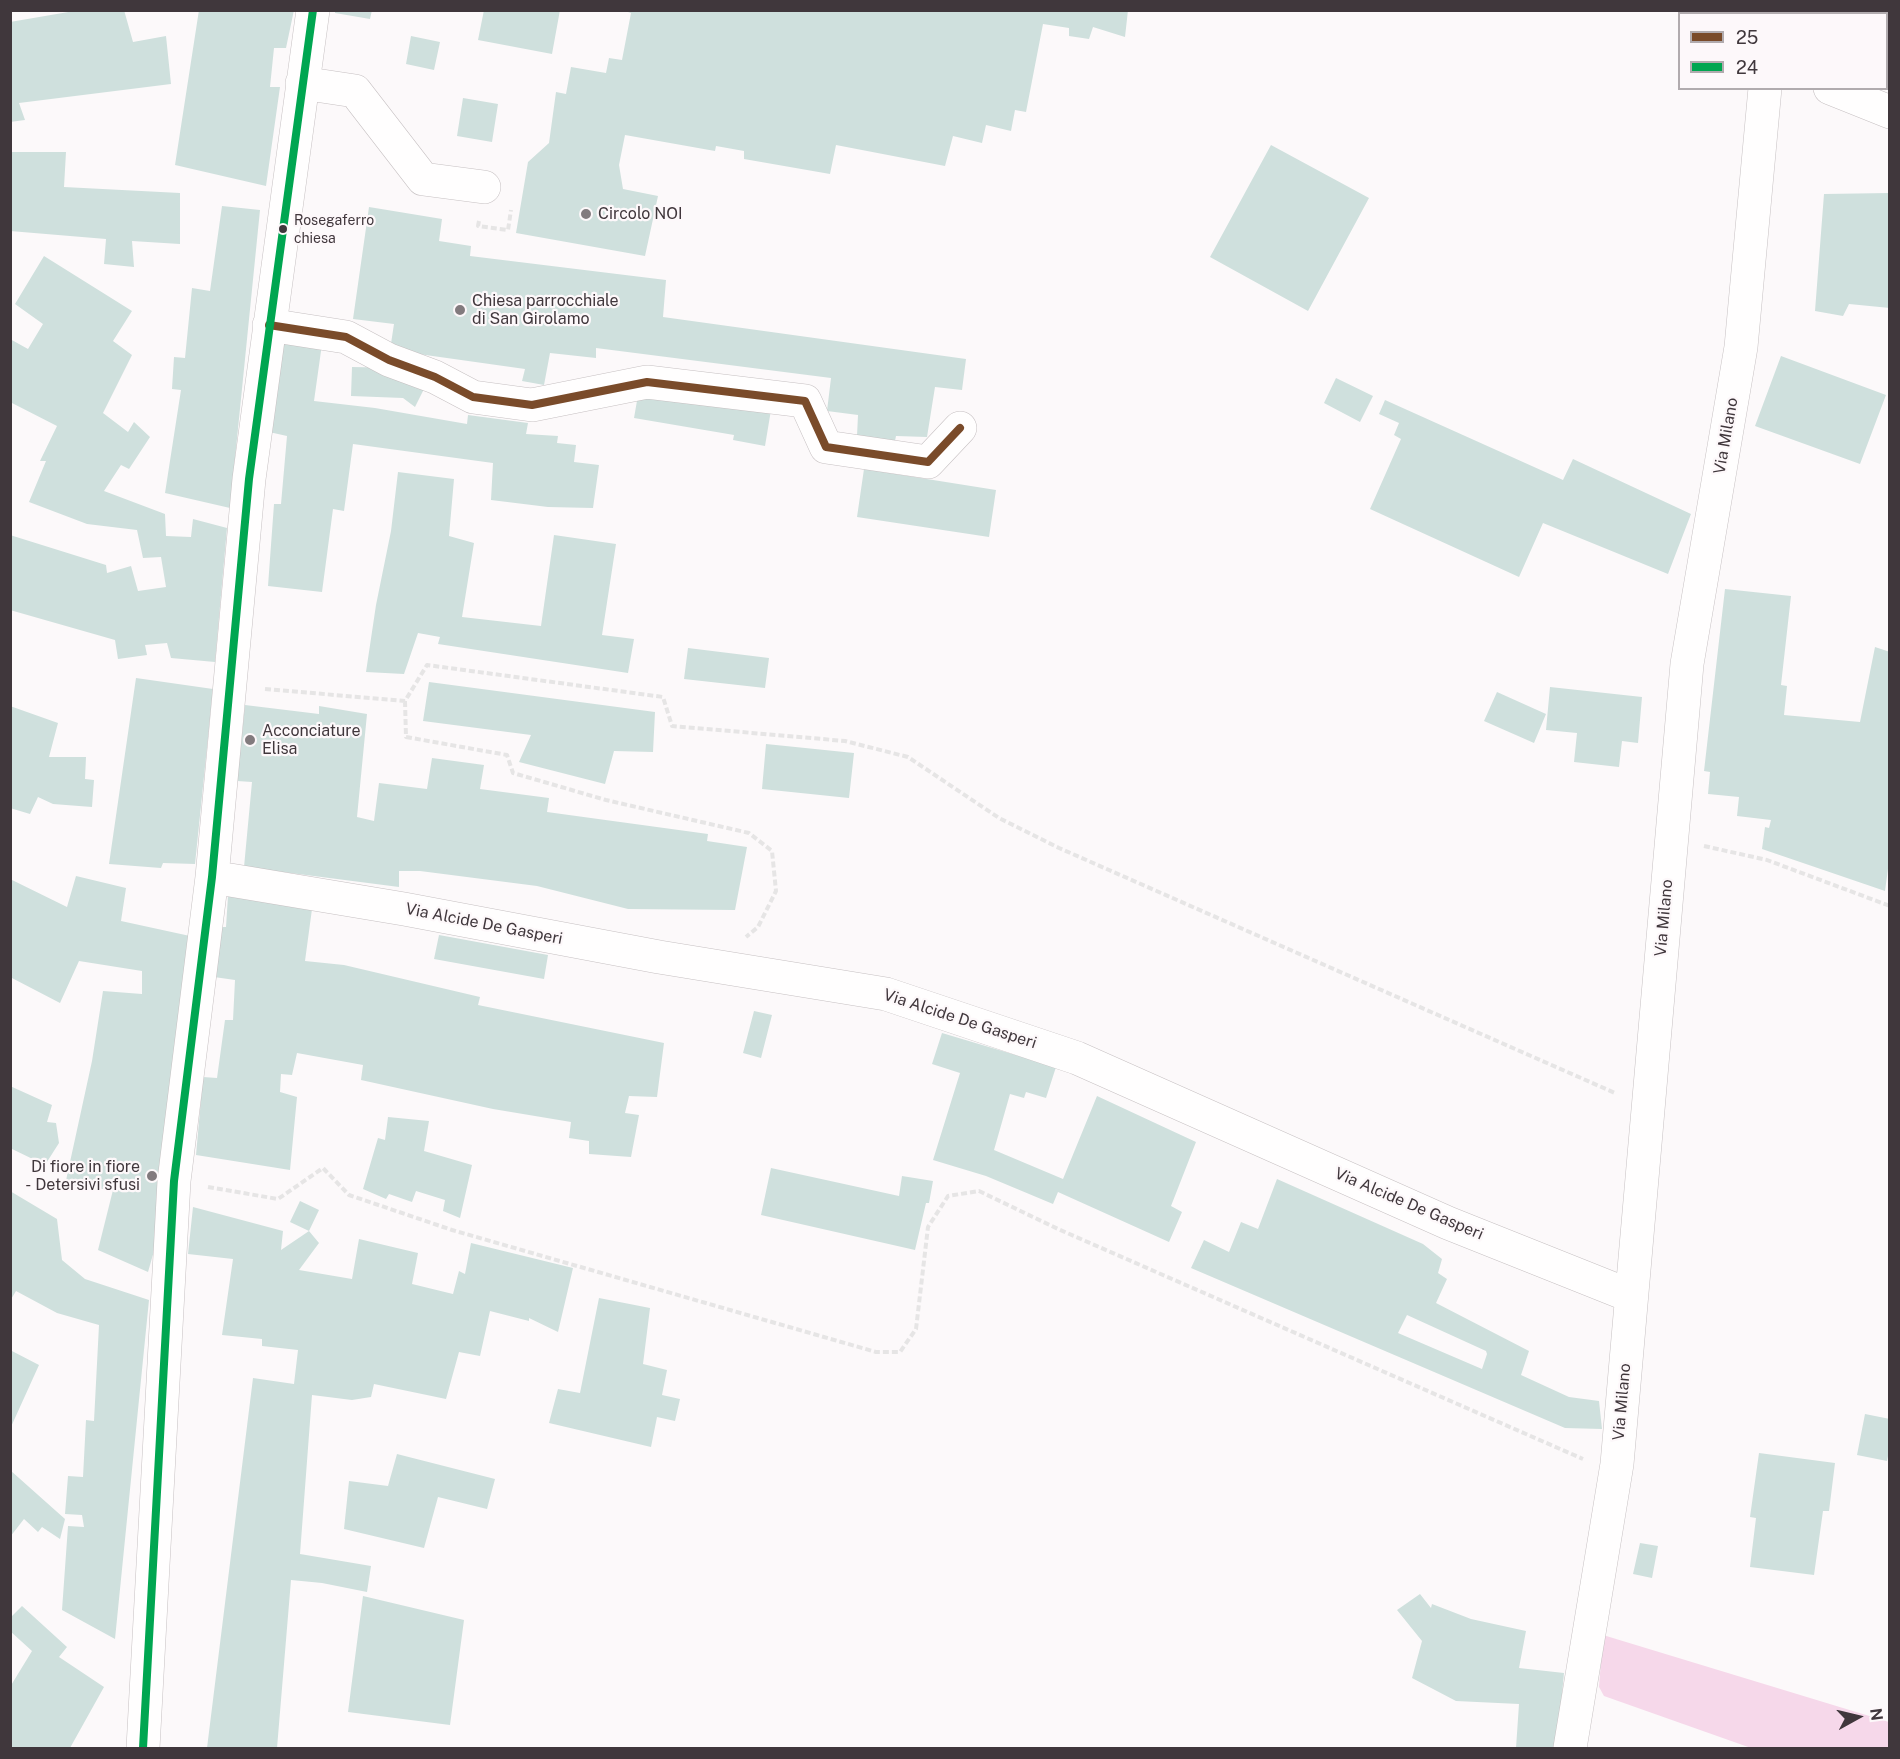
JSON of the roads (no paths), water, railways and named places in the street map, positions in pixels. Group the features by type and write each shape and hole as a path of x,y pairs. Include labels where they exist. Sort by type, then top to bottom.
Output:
{"street":[{"path":"143,1749 174,1181 212,877 249,479 313,10"},
{"path":"302,83 355,91 423,179 484,187"},
{"name":"Via Milano","path":"1570,1749 1615,1473 1687,664 1742,347 1765,90"},
{"path":"1835,90 1890,112"},
{"path":"269,325 346,337 389,360 435,377 473,398 532,405 647,382 805,401 826,447 928,462 960,428"},
{"name":"Via Alcide De Gasperi","path":"212,877 404,909 659,957 886,994 1077,1058 1448,1223 1631,1296"}],"place":[{"name":"Circolo NOI","path":"586,214"},
{"name":"Rosegaferro chiesa","path":"283,229"},
{"name":"Chiesa parrocchiale di San Girolamo","path":"460,310"},
{"name":"Acconciature Elisa","path":"250,740"},
{"name":"Di fiore in fiore - Detersivi sfusi","path":"152,1176"}]}
